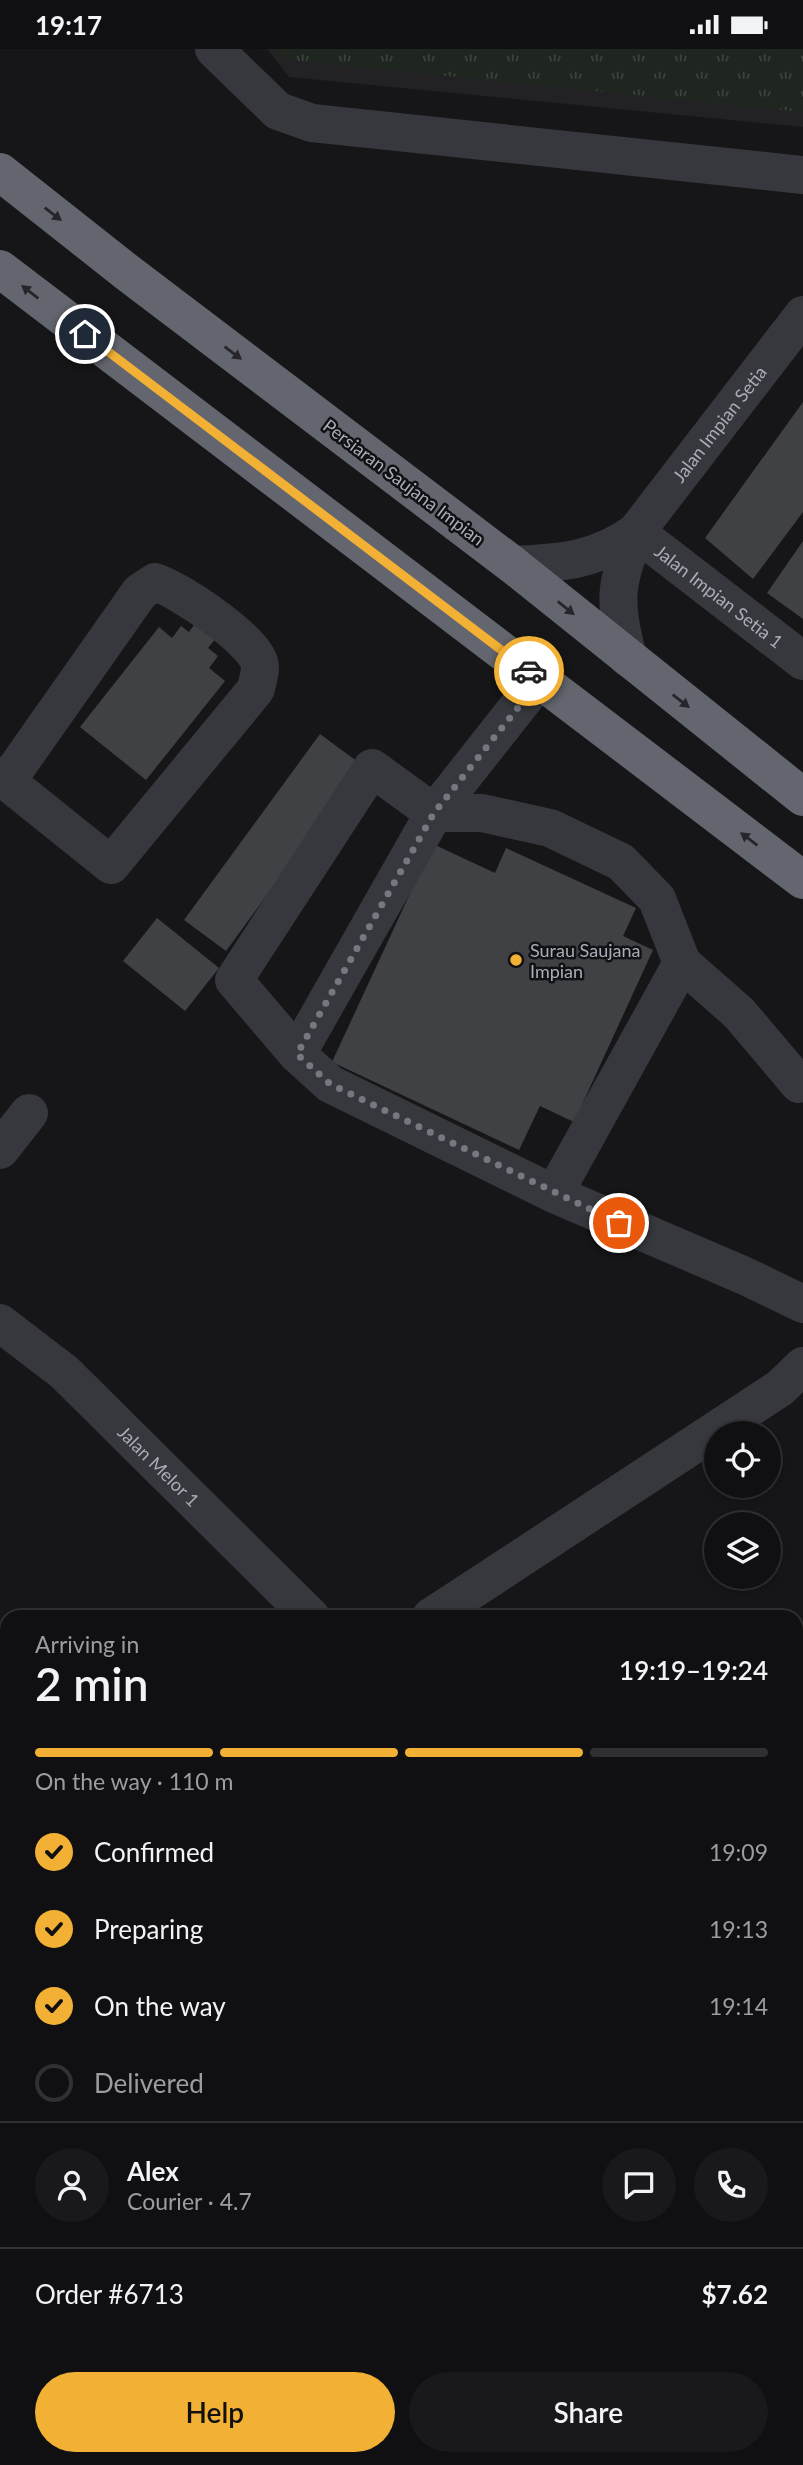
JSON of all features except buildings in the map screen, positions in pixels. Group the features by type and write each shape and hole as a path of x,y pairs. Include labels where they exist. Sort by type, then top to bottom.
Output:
{"highway":[{"name":"Persiaran Saujana Impian","path":"0,172 128,273 513,565 803,797"},
{"path":"0,269 803,880"}],"street":[{"path":"214,49 278,111 312,123 803,175"},
{"name":"Jalan Impian Setia","path":"628,658 616,609 620,572 636,532 803,316"},
{"name":"Jalan Impian Setia","path":"513,565 565,563 611,549 636,532"},
{"name":"Jalan Impian Setia 1","path":"636,532 803,661"},
{"path":"155,582 173,588 252,648 261,665 256,689 110,865 4,779 141,593 155,582"},
{"path":"297,1054 434,813 540,680"},
{"path":"799,1084 739,1013 682,963 657,899 621,862 550,828 482,813 434,813 372,768 234,980 297,1054 330,1084 554,1194 745,1276 803,1304"},
{"path":"554,1194 682,963"},
{"path":"0,1150 29,1113"},
{"name":"Jalan Melor 1","path":"0,1323 64,1372 303,1610"},
{"path":"442,1610 780,1388 803,1366"}],"shaded area":[{"path":"267,49 803,49 803,127 289,77"}],"green space":[{"path":"273,49 803,49 803,112 281,59"}],"way so far":[{"path":"529,671 540,680 434,813 297,1054 330,1084 619,1223"}],"place":[{"name":"Surau Saujana Impian","path":"516,960"}],"route":[{"path":"85,334 529,671"}]}
